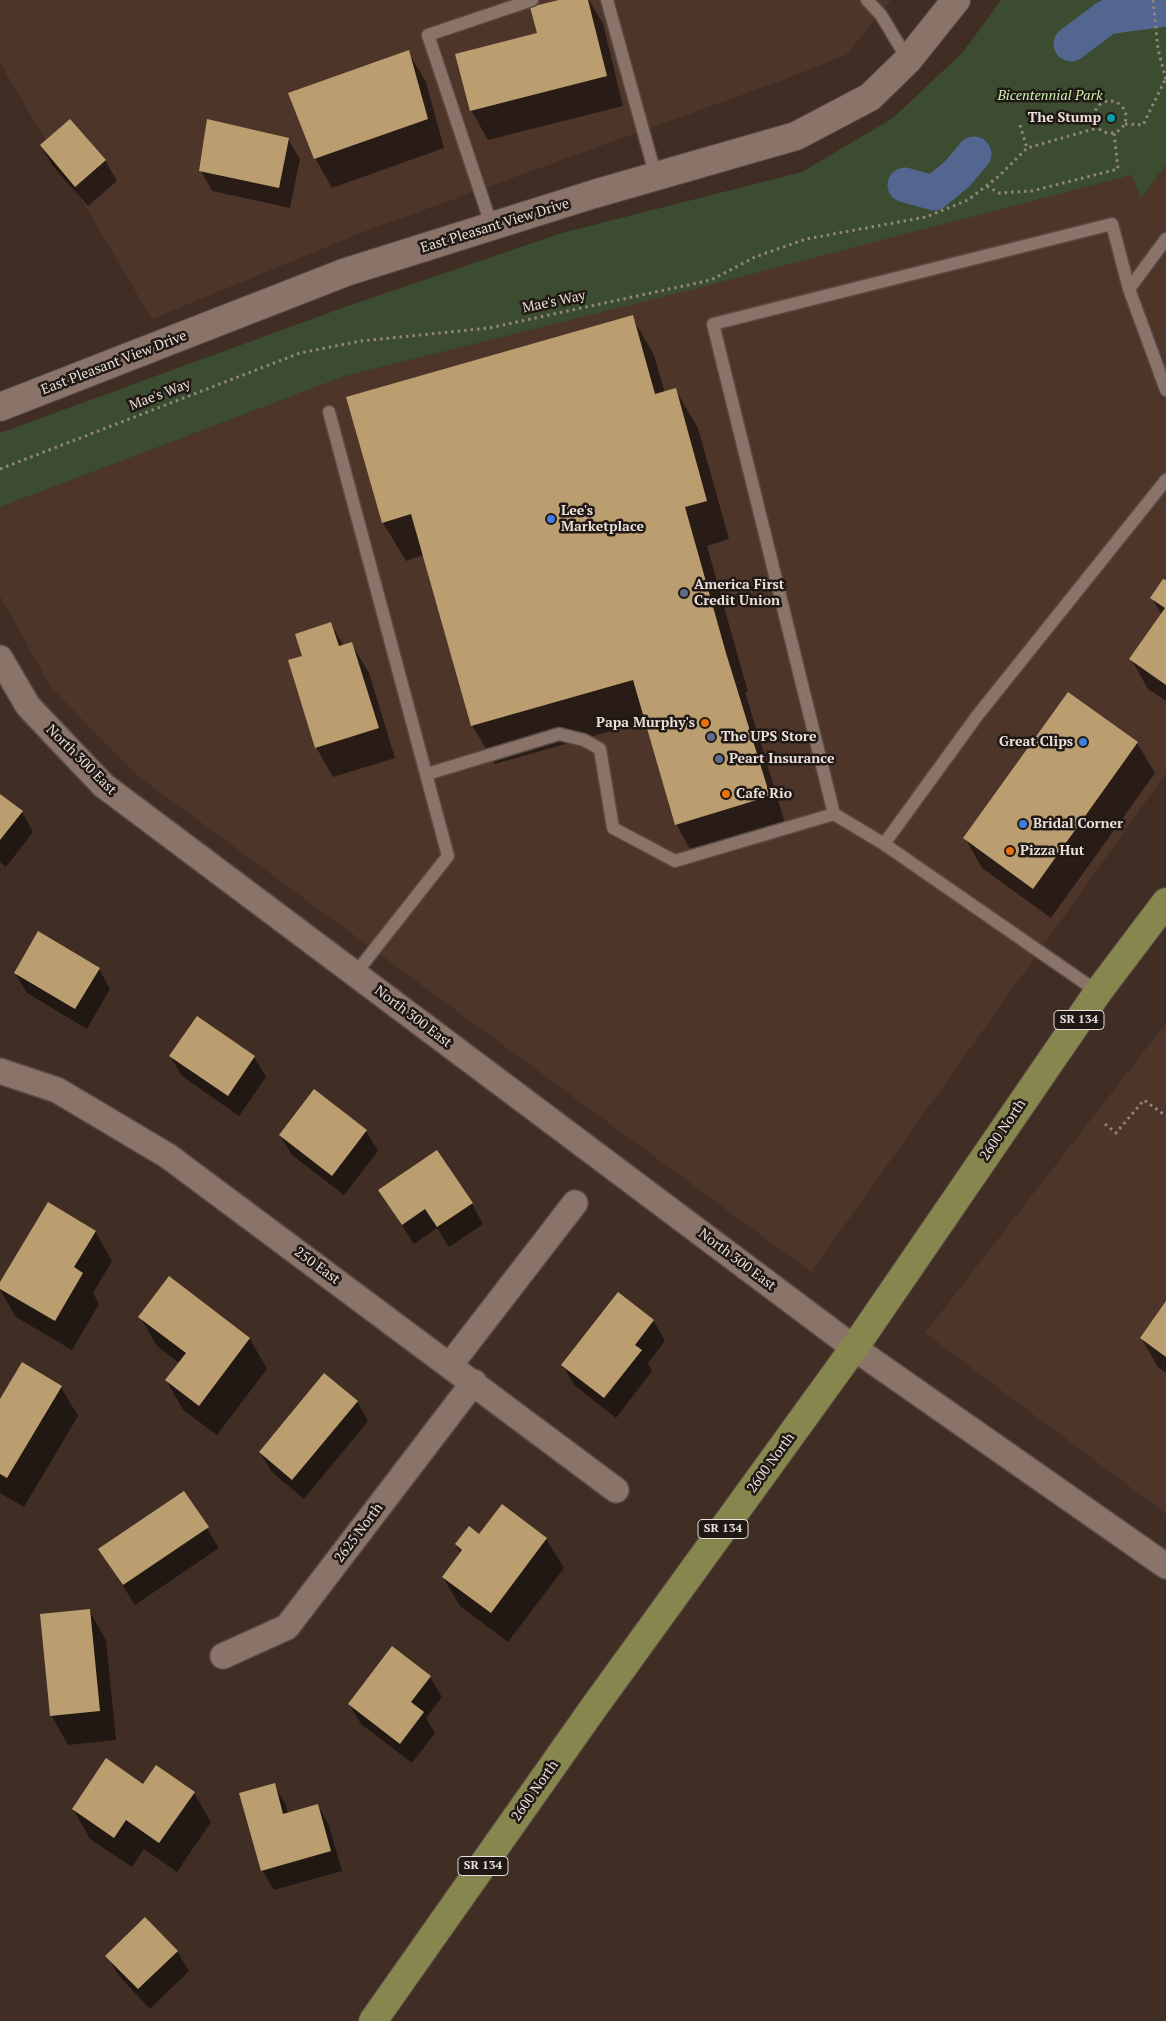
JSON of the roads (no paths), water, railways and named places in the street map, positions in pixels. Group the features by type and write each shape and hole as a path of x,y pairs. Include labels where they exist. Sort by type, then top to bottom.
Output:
{"main road":[{"name":"2600 North","path":"373,2021 592,1710 854,1348 1098,992 1166,902"}],"street":[{"name":"East Pleasant View Drive","path":"0,407 346,272 492,226 796,136 870,97 908,60 956,0"},
{"name":"North 300 East","path":"0,658 28,706 103,785 854,1348 1166,1566"},
{"name":"250 East","path":"0,1071 57,1090 168,1156 474,1382 616,1490"},
{"path":"450,1365 575,1203"},
{"name":"2625 North","path":"223,1656 287,1627 474,1382"}],"lane":[{"path":"492,226 428,35 532,0"},
{"path":"607,0 656,177"},
{"path":"867,0 881,16 908,60"},
{"path":"1098,992 884,844 834,814 712,324 1112,224 1128,289 1166,390"},
{"path":"1128,289 1166,239"},
{"path":"329,412 448,856 355,974"},
{"path":"884,844 977,716 1166,480"},
{"path":"426,774 558,734 584,740 600,749 613,828 675,861 834,814"}],"waterway":[{"path":"1071,44 1107,17 1166,9"},
{"path":"905,185 934,193 957,174 974,154"}],"place":[{"name":"The Stump","path":"1111,118"},
{"name":"Lee's Marketplace","path":"551,519"},
{"name":"America First Credit Union","path":"684,593"},
{"name":"Papa Murphy's","path":"705,723"},
{"name":"The UPS Store","path":"711,737"},
{"name":"Great Clips","path":"1083,742"},
{"name":"Peart Insurance","path":"719,759"},
{"name":"Cafe Rio","path":"726,794"},
{"name":"Bridal Corner","path":"1023,824"},
{"name":"Pizza Hut","path":"1010,851"}],"park label":[{"name":"Bicentennial Park","path":"1050,96"}]}
